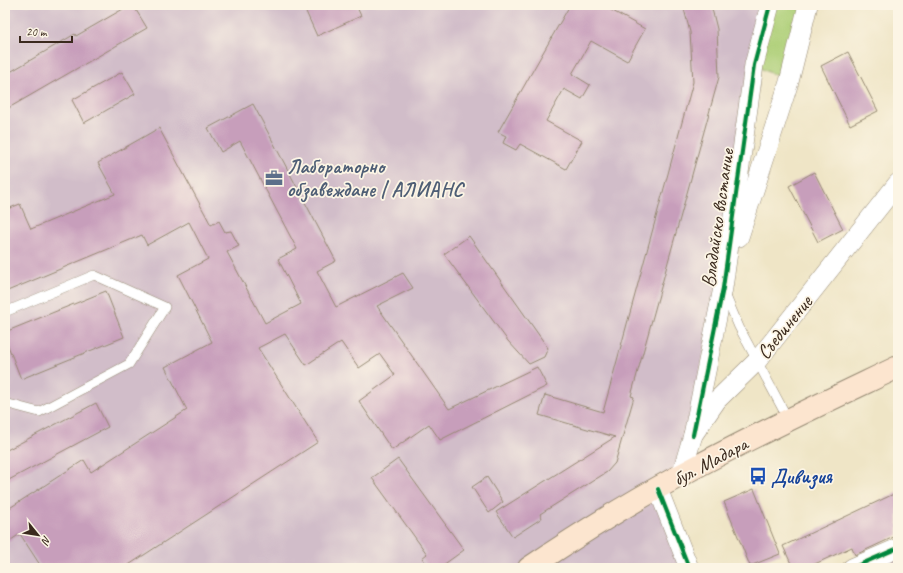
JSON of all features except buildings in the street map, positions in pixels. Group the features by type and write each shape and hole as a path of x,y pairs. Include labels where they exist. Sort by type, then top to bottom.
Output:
{"main road":[{"name":"бул. Мадара","path":"529,568 580,534 681,475 788,419 898,367"}],"street":[{"name":"Владайско въстание","path":"693,435 723,288 754,65 770,5"},
{"name":"Владайско въстание","path":"723,288 789,82 808,5"},
{"name":"Съединение","path":"681,475 693,435 718,400 757,361 898,183"},
{"path":"658,489 689,568"},
{"path":"852,568 898,548"}],"lane":[{"path":"5,312 94,275 165,307 129,364 40,412 5,402"},
{"path":"723,288 739,328 788,419"}],"shaded area":[{"path":"5,5 770,5 681,475 658,489 689,568 5,568"},
{"path":"898,548 898,568 852,568"}],"green space":[{"path":"770,5 808,5 789,82 754,65"}],"cycle path":[{"path":"693,435 723,288 754,65 770,5"},
{"path":"658,489 689,568"},
{"path":"852,568 898,548"}],"place":[{"name":"Лабораторно обзавеждане | АЛИАНС","path":"274,178"},
{"name":"Дивизия","path":"758,476"}]}
